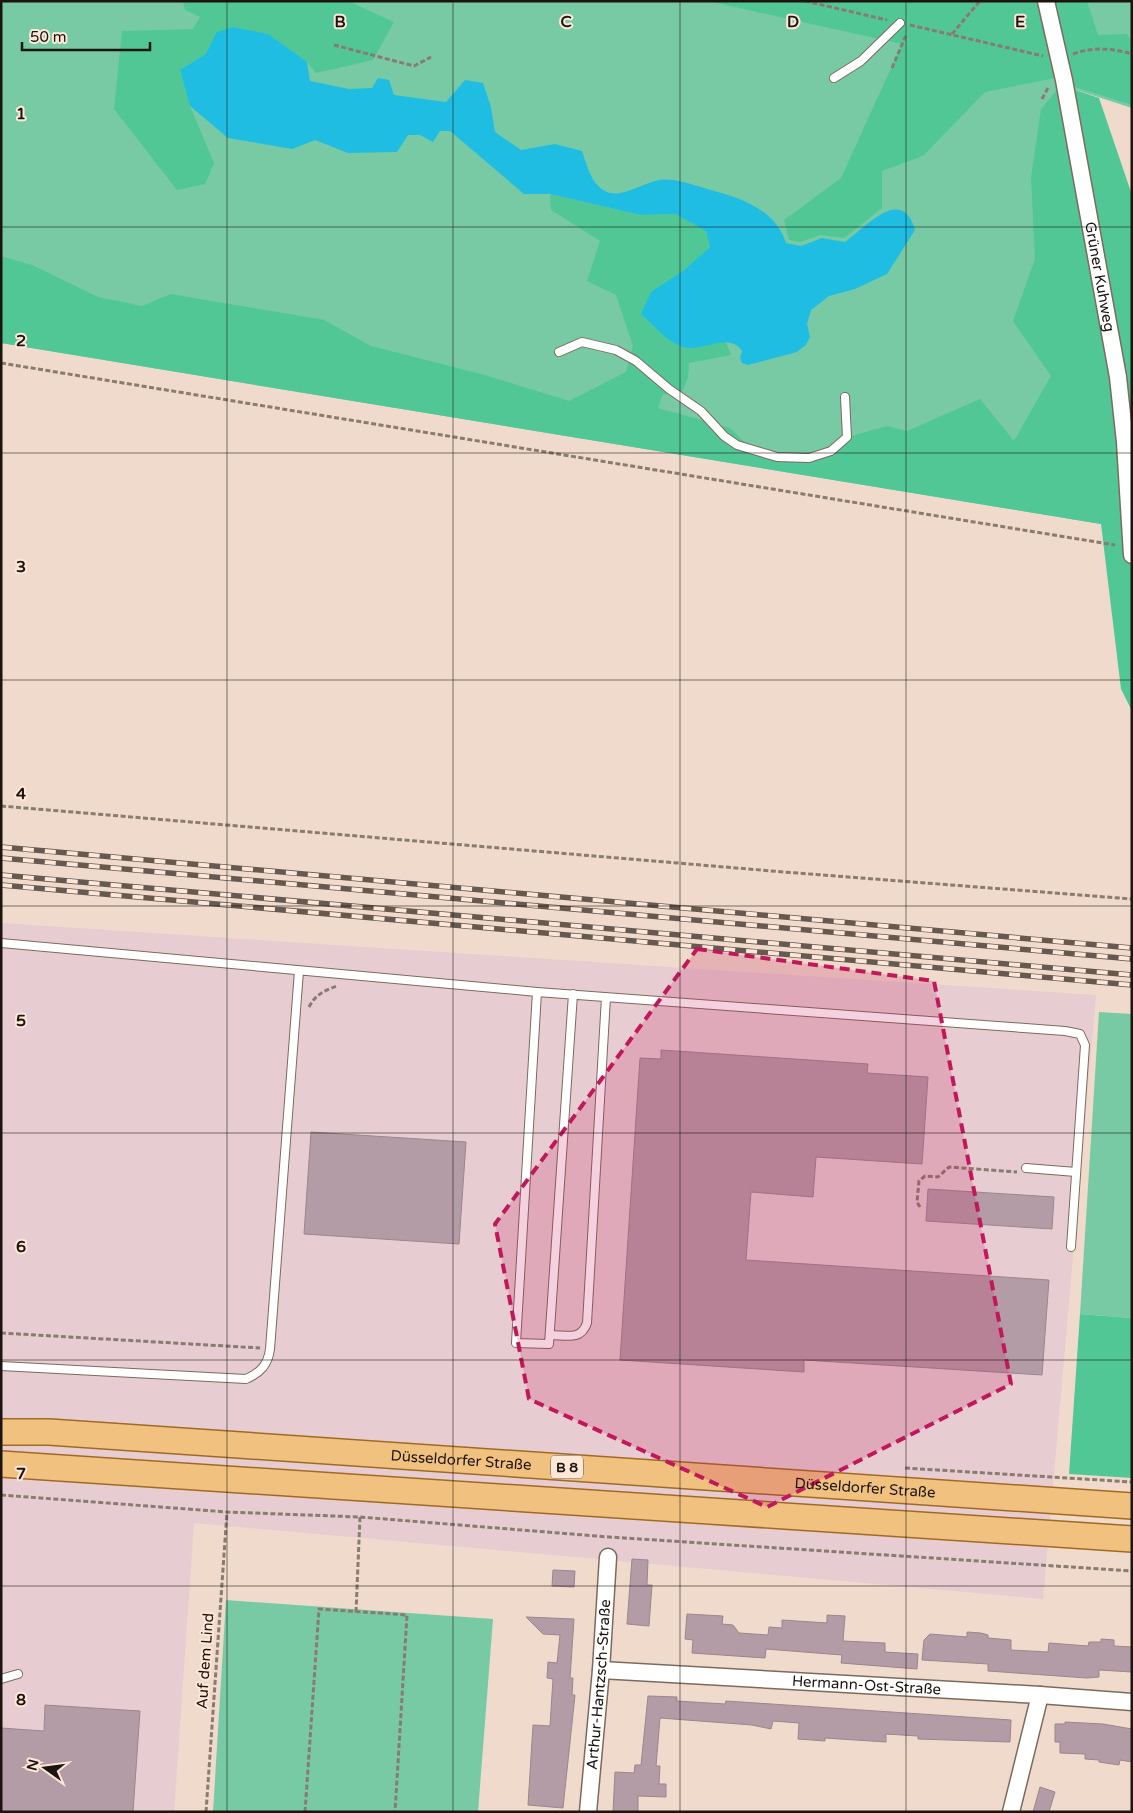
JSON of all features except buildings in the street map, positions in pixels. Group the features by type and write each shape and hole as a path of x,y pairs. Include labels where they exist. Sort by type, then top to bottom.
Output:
{"main road":[{"name":"Düsseldorfer Straße","path":"1,1432 49,1432 1132,1506"},
{"name":"B 8","path":"1,1464 1132,1539"}],"street":[{"name":"Grüner Kuhweg","path":"1046,1 1059,60 1118,377 1125,442 1131,551"},
{"name":"Arthur-Hantzsch-Straße","path":"588,1812 601,1670 608,1557"},
{"name":"Hermann-Ost-Straße","path":"601,1670 1132,1702"},
{"path":"1010,1812 1040,1695"}],"lane":[{"path":"834,78 861,61 900,23"},
{"path":"559,352 582,342 616,350 636,361 669,389 701,411 724,436 737,445 778,456 809,458 831,451 847,437 845,397"},
{"path":"1,943 537,992 1066,1031 1080,1034 1085,1045 1071,1247"},
{"path":"1,1366 246,1379 260,1373 269,1359 299,971"},
{"path":"537,992 516,1343 549,1344 573,994"},
{"path":"550,1334 578,1336 584,1331 587,1323 606,997"},
{"path":"1026,1168 1076,1172"},
{"path":"1,1679 18,1674"}],"path":[{"path":"805,1 1059,60 1082,50 1102,48 1132,54"},
{"path":"952,34 980,1"},
{"path":"892,68 910,25"},
{"path":"334,45 414,66 431,56"},
{"path":"1,363 1131,551"},
{"path":"1,806 784,872 1132,899"},
{"path":"307,1012 312,1001 324,991 346,983"},
{"path":"920,1207 917,1202 919,1181 925,1176 938,1177 949,1167 1020,1172 1026,1168"},
{"path":"1,1333 270,1348"},
{"path":"1,1495 227,1512 360,1517 609,1537 1132,1570"},
{"name":"Auf dem Lind","path":"206,1812 227,1512"},
{"path":"356,1612 360,1517"},
{"path":"305,1812 319,1609 407,1615 395,1812"}],"highlighted area":[{"path":"697,949 934,981 1011,1384 767,1507 529,1399 495,1224"}],"shaded area":[{"path":"1,923 1096,995 1043,1599 194,1523 174,1812 1,1812"}],"green space":[{"path":"1,1 1132,1 1132,108 1061,85 1101,524 1,343"},
{"path":"183,1 348,1 394,22 373,60 316,73 307,62 216,33 206,54 180,70 190,106 214,163 205,184 177,190 114,109 122,31 193,29 200,17 185,10"},
{"path":"708,1 1043,1 1060,77 985,92 923,156 882,171 882,208 844,238 820,235 800,242 789,240 784,220 841,178 902,44"},
{"path":"1051,1 1087,1 1098,35 1127,34 1132,44 1132,105 1069,85"},
{"path":"1061,85 1099,98 1132,195 1132,711 1121,689 1101,524 1,343 1,256 32,265 98,297 142,306 171,294 324,320 371,346 485,375 569,401 626,372 633,346 616,295 587,281 600,241 551,210 550,194 641,215 675,214 706,231 710,247 683,271 724,337 731,355 689,363 688,377 681,395 663,394 658,408 730,428 759,456 807,463 852,436 887,426 907,431 980,399 1014,441 1051,376 1013,321 1035,259 1031,177 1041,109"},
{"path":"1099,1012 1132,1014 1132,1318 1080,1314"},
{"path":"1080,1314 1132,1318 1132,1478 1069,1474"},
{"path":"226,1600 493,1619 478,1812 213,1812"}],"water":[{"path":"232,27 268,34 307,62 310,81 349,89 372,88 378,78 389,80 394,95 446,102 465,80 483,83 491,107 495,132 521,150 555,144 582,151 593,180 607,192 626,192 659,180 687,183 729,195 753,205 773,220 781,231 786,243 801,246 822,238 845,242 873,220 892,210 901,210 909,217 915,230 887,274 855,289 829,296 811,310 807,324 810,337 806,345 797,352 748,365 742,363 740,358 742,351 732,343 719,343 692,348 678,345 664,336 641,314 651,292 683,271 710,247 706,231 675,214 641,215 550,194 524,194 450,131 440,131 433,142 420,135 408,135 397,152 348,153 315,140 292,149 228,138 190,106 180,70 206,54 216,33"}],"railway":[{"path":"1,847 1132,948"},
{"path":"1,858 1132,959"},
{"path":"1,875 1132,975"},
{"path":"1,885 1132,985"}]}
